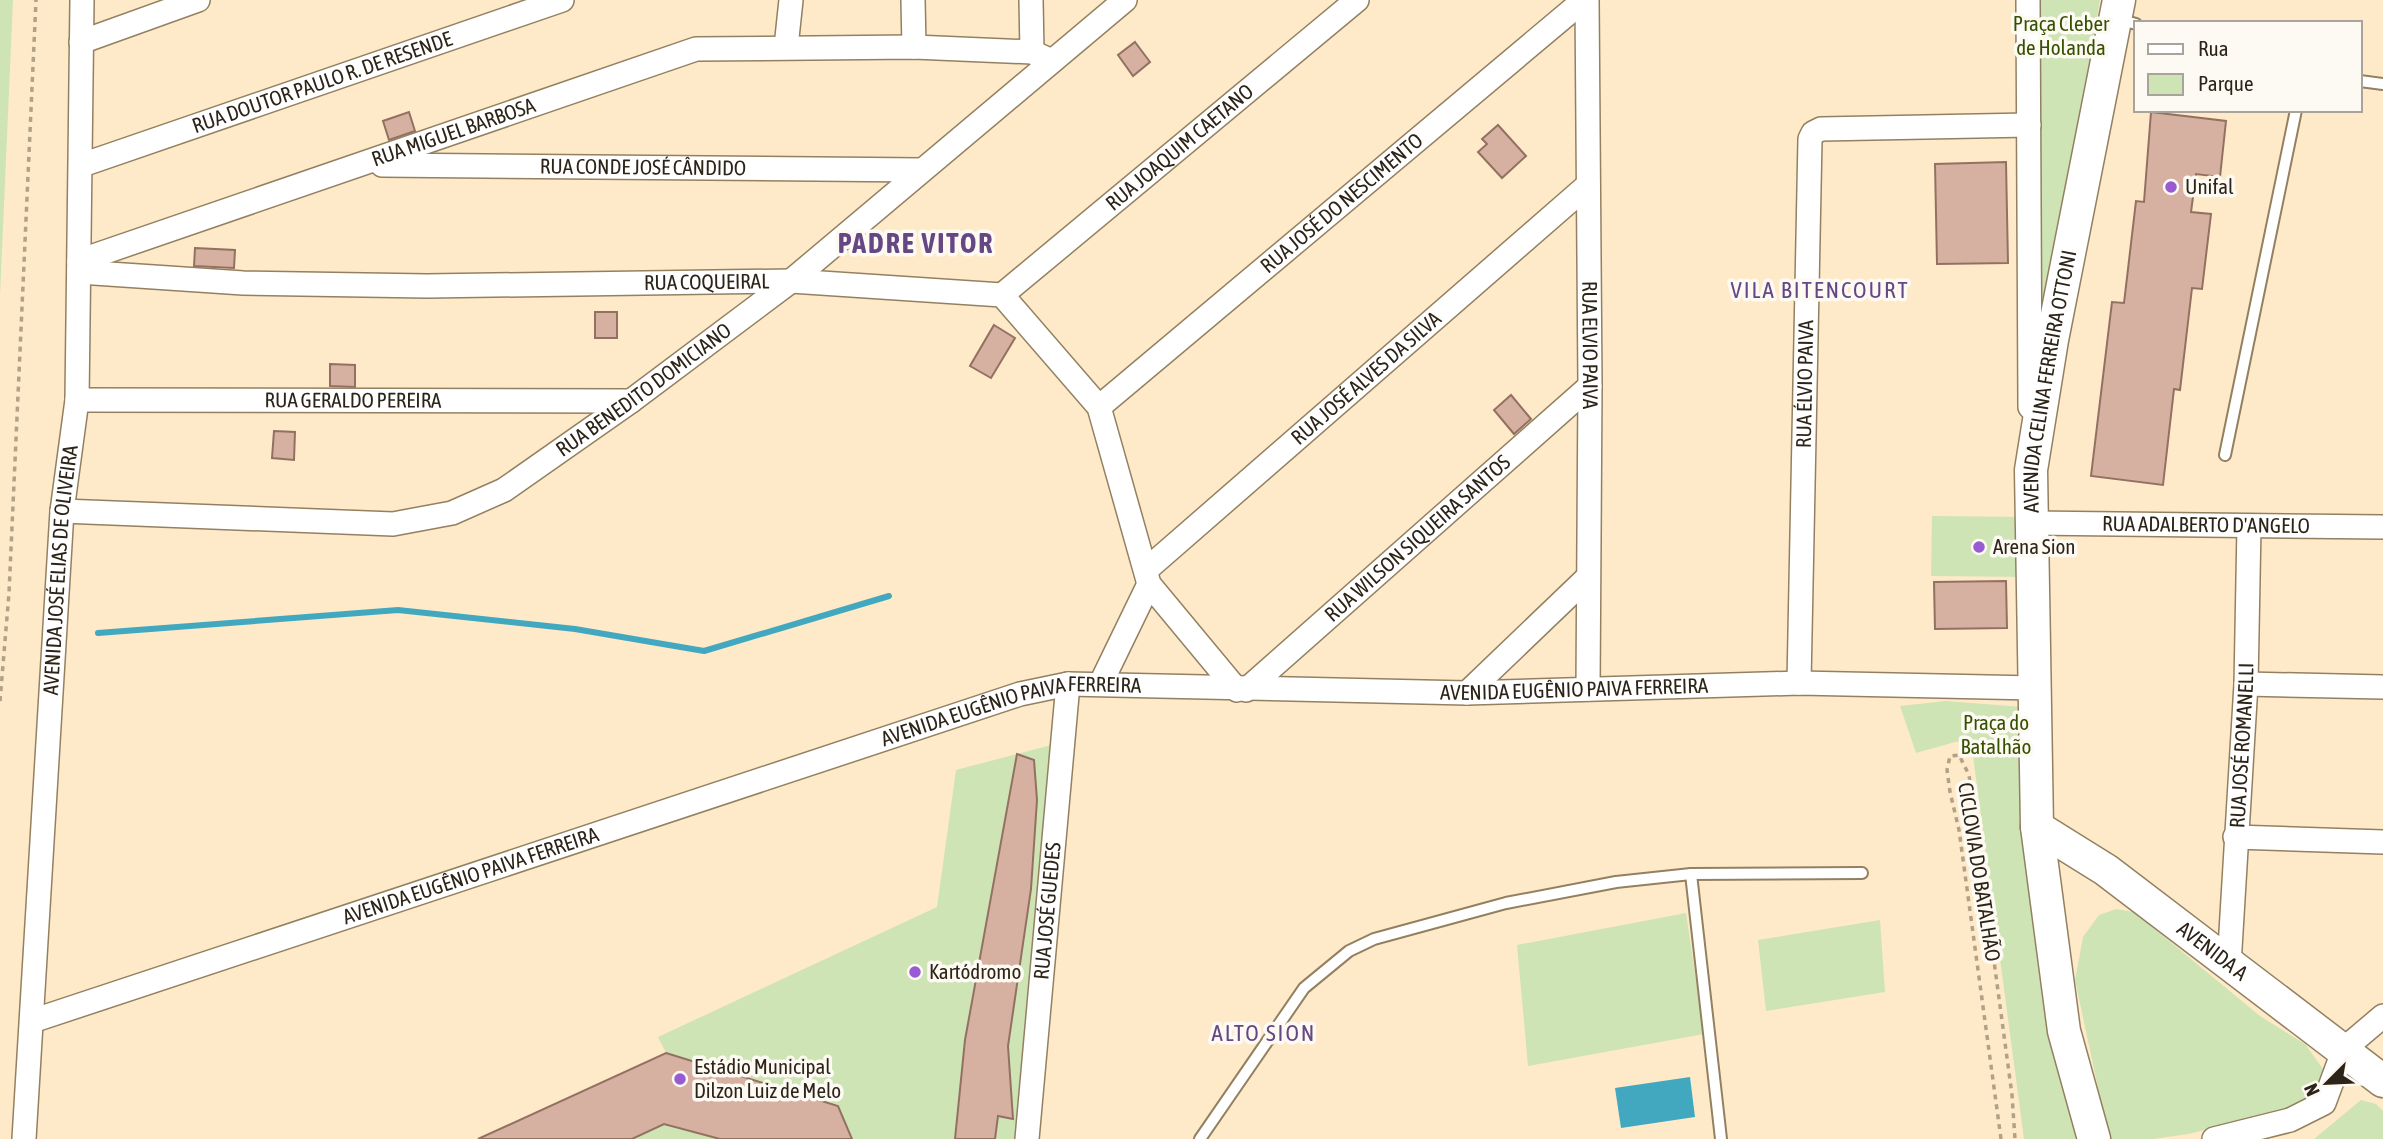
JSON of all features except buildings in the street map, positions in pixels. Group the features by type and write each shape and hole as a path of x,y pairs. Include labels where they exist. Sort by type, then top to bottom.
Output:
{"street":[{"name":"AVENIDA JOSÉ ELIAS DE OLIVEIRA","path":"24,1139 62,511 77,400 82,0"},
{"path":"81,42 198,0"},
{"name":"RUA DOUTOR PAULO R. DE RESENDE","path":"82,165 562,0"},
{"path":"786,47 791,0"},
{"path":"913,0 914,47"},
{"path":"1031,0 1042,56"},
{"name":"RUA BENEDITO DOMICIANO","path":"62,511 393,524 452,513 504,491 631,401 791,281 922,170 1042,56 1125,0"},
{"name":"RUA JOAQUIM CAETANO","path":"1002,295 1357,0"},
{"name":"RUA ELVIO PAIVA","path":"1586,0 1590,386 1588,688"},
{"name":"RUA JOSÉ DO NESCIMENTO","path":"1099,407 1586,0"},
{"path":"2028,0 2031,470"},
{"name":"AVENIDA CELINA FERREIRA OTTONI","path":"2094,1139 2064,1031 2037,827 2031,470 2052,340 2124,14"},
{"name":"RUA MIGUEL BARBOSA","path":"79,267 695,50 914,47 1042,56"},
{"name":"RUA ÉLVIO PAIVA","path":"1799,683 1810,139 1813,133 1821,129 2029,125"},
{"name":"RUA CONDE JOSÉ CÂNDIDO","path":"365,165 922,170"},
{"name":"RUA JOSÉ ALVES DA SILVA","path":"1147,577 1588,185"},
{"name":"RUA COQUEIRAL","path":"79,267 243,283 427,286 791,281 1002,295"},
{"path":"1002,295 1099,407 1147,577 1241,690"},
{"name":"RUA WILSON SIQUEIRA SANTOS","path":"1241,690 1590,386"},
{"name":"RUA GERALDO PEREIRA","path":"77,400 631,401"},
{"name":"RUA ADALBERTO D'ANGELO","path":"2031,523 2383,527"},
{"name":"RUA JOSÉ ROMANELLI","path":"2229,965 2246,684 2249,526"},
{"path":"1101,683 1147,577"},
{"path":"1467,693 1587,578"},
{"name":"AVENIDA EUGÊNIO PAIVA FERREIRA","path":"33,1021 1020,694 1068,684 1467,693 1799,683 2034,688"},
{"name":"RUA JOSÉ GUEDES","path":"1027,1139 1068,684"},
{"path":"2246,684 2383,687"},
{"name":"AVENIDA A","path":"2037,827 2106,870 2383,1080"},
{"path":"2235,837 2383,842"},
{"path":"2214,1139 2290,1120 2324,1103 2344,1049 2383,1016"}],"lane":[{"path":"2362,81 2383,84"},
{"path":"2225,454 2296,112"},
{"path":"1200,1139 1304,988 1349,951 1374,939 1506,903 1616,882 1691,874 1862,873"},
{"path":"1691,874 1721,1139"}],"path":[{"path":"0,701 9,593 36,0"},
{"name":"CICLOVIA DO BATALHÃO","path":"2001,1139 1959,830 1947,770 1950,756 1959,755 1969,775 2012,1095 2015,1139"}],"green space":[{"path":"0,0 13,0 0,296"},
{"name":"Praça Cleber de Holanda","path":"2028,0 2100,0 2031,416"},
{"name":"Arena Sion","path":"1932,516 2027,517 2028,577 1931,576"},
{"name":"Praça do Batalhão","path":"1946,701 2023,707 2058,1058 2080,1139 2024,1139 1971,741 1955,742 1916,753 1900,706"},
{"name":"Kartódromo","path":"1051,745 1018,1139 478,1139 666,1053 658,1037 937,907 956,770"},
{"path":"2116,909 2134,912 2260,1016 2305,1044 2323,1069 2322,1087 2308,1103 2188,1134 2153,1139 2109,1139 2075,980 2083,937 2099,915"},
{"path":"1686,913 1704,1034 1528,1066 1517,945"},
{"path":"1880,920 1885,992 1766,1011 1758,940"},
{"path":"2361,1100 2376,1104 2383,1111 2383,1139 2314,1139"}],"water":[{"path":"1690,1077 1695,1117 1621,1128 1615,1088"}],"waterway":[{"path":"98,633 398,610 575,629 704,651 889,596"}],"place":[{"name":"Unifal","path":"2171,187"},
{"name":"Arena Sion","path":"1979,547"},
{"name":"Kartódromo","path":"915,972"},
{"name":"Estádio Municipal Dilzon Luiz de Melo","path":"680,1079"}],"district":[{"name":"PADRE VITOR","path":"916,243"},
{"name":"VILA BITENCOURT","path":"1820,290"},
{"name":"ALTO SION","path":"1264,1033"}]}
